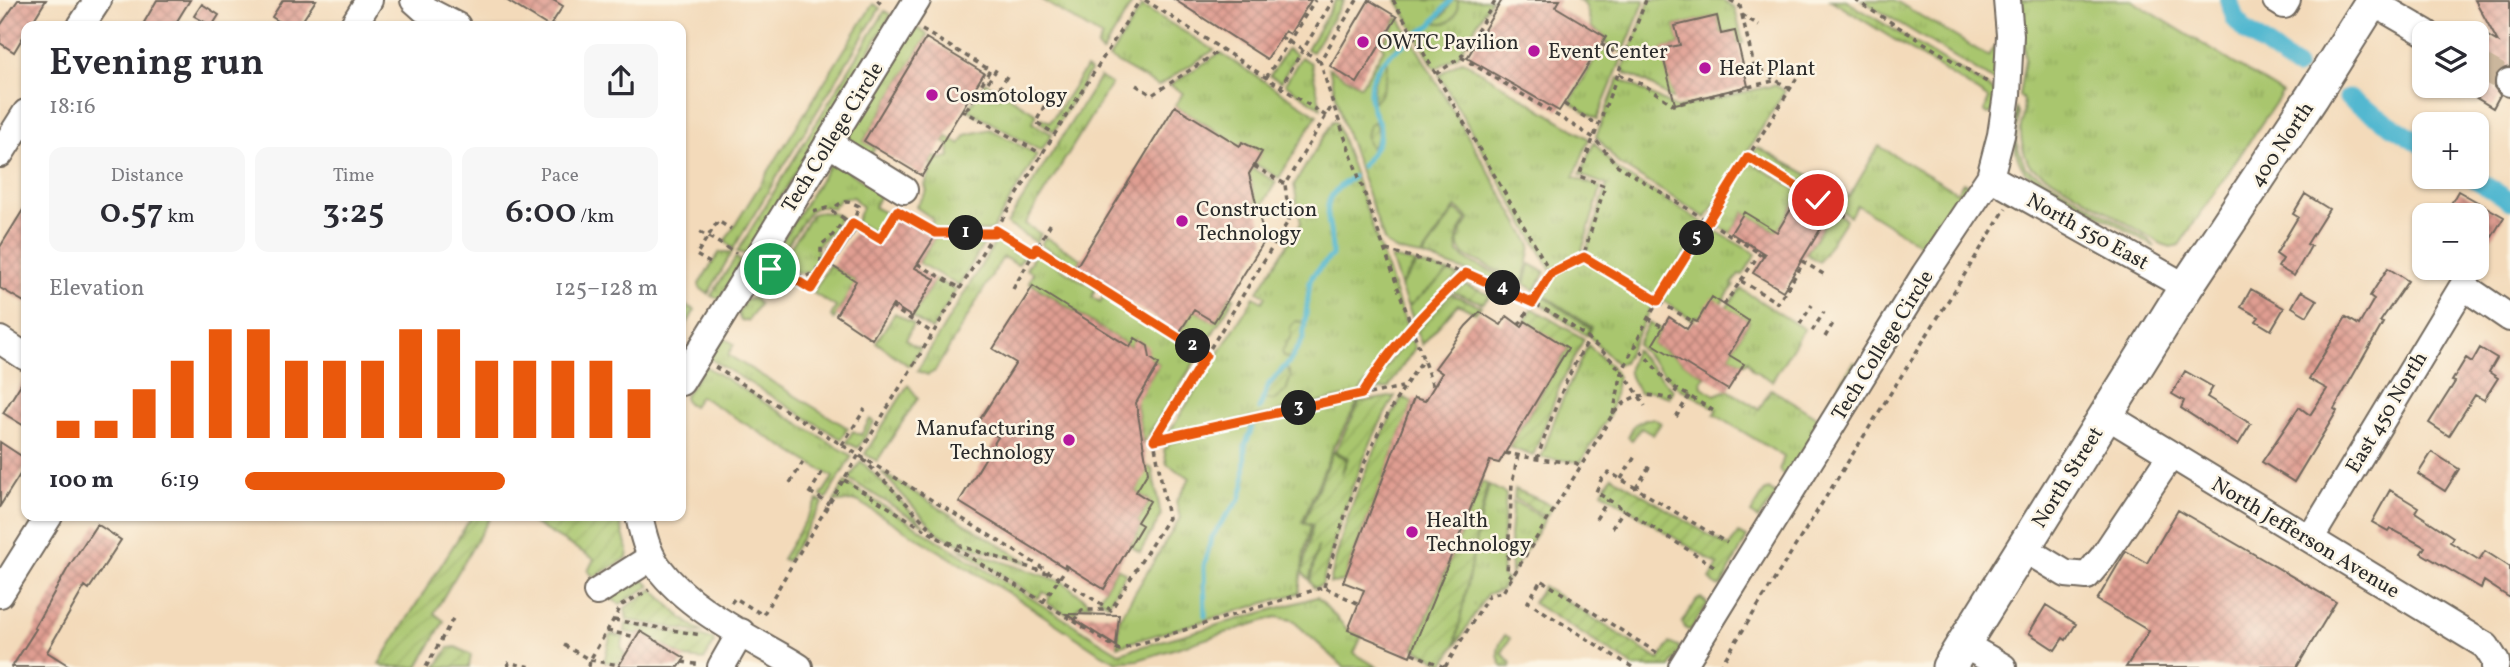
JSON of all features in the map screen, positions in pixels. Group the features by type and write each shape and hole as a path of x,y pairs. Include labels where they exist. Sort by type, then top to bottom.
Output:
{"main road":[{"name":"400 North","path":"2186,287 2372,1"},
{"name":"North Street","path":"1956,655 2186,287"}],"street":[{"path":"84,21 98,0"},
{"path":"356,21 369,0"},
{"path":"414,0 424,9 447,21"},
{"name":"Tech College Circle","path":"686,374 916,0"},
{"name":"Tech College Circle","path":"1670,661 1990,177 2001,135 2007,94 2010,35 2007,0"},
{"path":"2276,0 2284,5 2287,0"},
{"path":"2372,1 2412,25"},
{"path":"0,154 21,121"},
{"path":"828,143 904,190"},
{"name":"North 550 East","path":"1990,177 2186,287"},
{"name":"East 450 North","path":"2310,538 2463,286 2510,318"},
{"path":"0,340 21,354"},
{"name":"North Jefferson Avenue","path":"2106,415 2486,646 2496,662 2495,667"},
{"path":"2023,548 2066,574 2087,576 2103,557 2171,455"},
{"path":"0,594 46,521"},
{"path":"640,521 656,565 677,590 703,610 799,667"},
{"path":"597,592 652,557"},
{"path":"713,666 741,632"},
{"path":"1956,655 2003,667"}],"path":[{"path":"877,0 884,7"},
{"path":"728,607 736,598 764,615 960,288 1140,0"},
{"path":"1145,0 1326,116"},
{"path":"1266,78 1315,0"},
{"path":"1280,88 1333,0"},
{"path":"1320,61 1357,0"},
{"path":"1393,0 1551,273"},
{"path":"1436,74 1461,57 1491,13 1496,0"},
{"path":"1519,325 1551,273 1584,257 1605,186 1578,176 1646,0"},
{"path":"1732,0 1740,6 1754,66 1790,89"},
{"path":"1855,0 1998,89"},
{"path":"1742,15 1759,25"},
{"path":"917,27 990,70 964,111 1042,154"},
{"path":"1281,37 1320,61 1433,387"},
{"path":"1601,44 1625,59"},
{"path":"1136,85 1153,95 1222,49"},
{"path":"1461,57 1594,138 1617,165 1762,254 1724,304"},
{"path":"988,82 998,67"},
{"path":"1613,414 1622,372 1634,343 1803,68"},
{"path":"999,89 1009,74"},
{"path":"1619,74 1644,85 1674,105 1777,80"},
{"path":"1049,97 1036,122 1055,134"},
{"path":"1111,610 1168,518 1154,440 1289,220 1284,184 1333,104"},
{"path":"1564,104 1598,125"},
{"path":"1748,157 1849,218"},
{"path":"1254,166 1284,184"},
{"path":"1814,208 1818,200"},
{"path":"770,269 777,268 811,290 853,223 859,206 845,201 832,210"},
{"path":"1720,667 2007,206"},
{"path":"810,213 827,208 880,239 897,211 936,233 995,232 1035,251 1206,355"},
{"path":"791,277 814,274 822,261 821,245 845,219"},
{"path":"709,263 696,256 718,221 731,229"},
{"path":"1013,289 1051,223"},
{"path":"699,232 740,257"},
{"path":"1386,250 1466,273 1533,303 1589,340 1622,372 1645,406"},
{"path":"784,254 783,262 791,277"},
{"path":"1584,257 1692,321"},
{"path":"1741,281 1778,303 1803,261 1825,275"},
{"path":"918,264 960,288"},
{"path":"1362,394 1376,370 1412,325 1466,273"},
{"path":"1800,324 1812,305"},
{"path":"891,307 933,333"},
{"path":"1812,331 1824,312"},
{"path":"1648,318 1663,327"},
{"path":"1825,337 1835,320"},
{"path":"1537,459 1570,374 1589,340"},
{"path":"1634,343 1677,389 1714,411"},
{"path":"1324,587 1345,510 1363,461 1402,387 1424,359"},
{"path":"707,362 1111,610"},
{"path":"1154,440 1402,387"},
{"path":"1412,653 1444,667 1489,595 1503,592 1613,414 1623,403 1639,395 1671,398 1677,389"},
{"path":"1676,417 1689,396"},
{"path":"842,445 865,409"},
{"path":"1505,453 1576,463 1580,466"},
{"path":"859,455 942,540 1058,577"},
{"path":"1512,577 1507,573 1509,522 1518,455"},
{"path":"1621,479 1636,455"},
{"path":"790,483 803,462"},
{"path":"1636,488 1651,464"},
{"path":"823,471 809,493 829,504"},
{"path":"1714,566 1596,492 1601,480 1609,472 1727,543"},
{"path":"844,480 1119,650 1324,587 1359,604"},
{"path":"1596,519 1608,500"},
{"path":"1612,528 1624,509"},
{"path":"1042,602 1067,567"},
{"path":"1632,667 1528,602 1541,580 1670,661"},
{"path":"589,667 590,660 622,605 653,587"},
{"path":"1074,621 1082,610 1111,610"},
{"path":"426,667 455,615"},
{"path":"614,620 701,635"},
{"path":"607,631 636,637"},
{"path":"564,645 590,660 619,665"},
{"path":"682,662 713,666"},
{"path":"508,667 509,663 532,667"}],"green space":[{"path":"1042,0 1134,0 1102,53 1097,47 1102,37"},
{"path":"1336,0 1344,0 1312,52 1307,49"},
{"path":"1397,0 1491,0 1458,56 1435,69"},
{"path":"1453,0 1458,0 1453,18 1446,23 1435,22 1445,13"},
{"path":"1578,0 1645,0 1623,53 1603,42 1606,37 1592,28 1586,6"},
{"path":"1650,0 1722,0 1735,9 1743,43 1738,44 1734,31 1721,34 1717,16 1675,26 1680,45 1662,49 1674,99 1671,99 1646,82 1625,73 1623,68"},
{"path":"1831,0 1845,0 1997,93 1992,113 1984,111 1989,99"},
{"path":"1862,0 1894,0 1988,56 1993,48 1998,46 1997,83"},
{"path":"2021,0 2131,0 2282,93 2179,245 2171,247 2162,244 2029,165 2022,141 2024,102 2019,96 2025,59"},
{"path":"873,4 880,8 733,249 725,241"},
{"path":"1142,6 1214,50 1158,86 1109,58"},
{"path":"885,11 891,15 746,254 737,252"},
{"path":"1398,18 1531,245 1524,283 1464,255 1459,241 1461,232 1470,219 1456,207 1421,256 1396,250 1384,240 1342,120 1329,68 1361,86"},
{"path":"919,29 928,35 864,141 875,148 870,156 849,142 847,137 913,30"},
{"path":"1287,49 1296,55 1281,82 1270,76"},
{"path":"1601,49 1621,61 1597,119 1570,102"},
{"path":"1220,53 1317,115 1279,178 1255,164 1261,152 1243,142 1238,148 1229,143 1230,139 1175,106 1183,93 1170,85"},
{"path":"1301,57 1311,63 1321,108 1285,84"},
{"path":"1386,59 1385,82 1373,102 1375,79"},
{"path":"1462,60 1589,139 1574,177 1601,188 1580,257 1551,270 1439,75"},
{"path":"1086,68 1090,71 1054,131 1040,122 1042,118 1050,122"},
{"path":"1100,77 1111,84 1025,224 1041,234 1036,242 1007,224"},
{"path":"1619,78 1676,108 1775,85 1785,91 1706,218 1619,164 1596,136"},
{"path":"985,82 1037,114 1032,123 1052,134 1041,151 968,110"},
{"path":"2016,108 2016,142 2025,167 2149,240 2155,247 2025,172 2015,149"},
{"path":"1333,121 1336,121 1407,327 1358,394 1167,436 1254,297 1262,302 1266,296 1258,291 1301,223 1294,185"},
{"path":"1375,121 1378,137 1371,148 1367,133 1369,126"},
{"path":"991,129 1037,155 992,231 937,231 929,227 933,219 916,207 927,191 925,185 934,157 950,157 949,145 943,142 947,137 960,144 966,135"},
{"path":"1594,142 1616,169 1704,223 1658,298 1585,255 1607,185 1580,175"},
{"path":"1879,146 1957,192 1963,182 1969,185 1920,260 1919,256 1924,247 1857,205 1850,216 1751,157 1757,147 1849,197"},
{"path":"1748,160 1813,200 1808,208 1796,201 1777,232 1744,212 1731,233 1710,221"},
{"path":"832,161 881,193 874,207 889,215 877,234 856,222 862,207 853,197 840,199 833,208 819,206 811,210 780,255 786,271 776,265 778,260 773,255"},
{"path":"1252,168 1276,182 1258,212 1249,174"},
{"path":"1819,202 1846,219 1819,262 1806,254 1826,221 1815,213"},
{"path":"1455,210 1467,219 1457,236 1458,253 1470,262 1511,279 1504,285 1423,256"},
{"path":"833,213 840,217 831,233 819,243 819,260 816,267 811,272 798,273 787,265 785,256 812,214"},
{"path":"843,224 849,224 825,260 822,255 823,246"},
{"path":"1707,226 1756,254 1743,275 1739,274 1721,303 1693,320 1662,300"},
{"path":"989,235 959,286 919,263 934,238"},
{"path":"999,236 1027,252 1018,265 1003,257 935,371 928,375 917,371"},
{"path":"1045,237 1081,259 1076,267 1041,245"},
{"path":"720,252 732,252 708,294 699,284"},
{"path":"1036,253 1095,289 1092,297 1100,302 1104,295 1199,355 1143,443 1136,401 1159,364 1150,358 1135,339 1130,347 1029,282 1033,273 1026,269"},
{"path":"736,257 741,262 720,299 711,296"},
{"path":"1391,258 1415,263 1400,286"},
{"path":"1584,260 1652,300 1652,306 1623,363 1617,364 1588,335 1592,327 1541,293 1552,274"},
{"path":"1417,264 1449,272 1408,307 1400,287"},
{"path":"1530,264 1545,272 1535,290 1525,284"},
{"path":"829,265 856,281 834,319 831,316 836,307 813,293"},
{"path":"1449,272 1459,276 1414,321 1408,307"},
{"path":"935,279 956,290 932,330 912,317"},
{"path":"1463,284 1491,295 1483,303 1452,292"},
{"path":"1741,289 1804,329 1772,381 1753,370 1748,360 1744,364 1729,355 1749,321 1726,307"},
{"path":"1450,294 1481,306 1475,313 1458,304 1422,345 1416,331"},
{"path":"1540,294 1590,328 1586,335 1536,301"},
{"path":"1230,296 1234,298 1203,349 1179,333 1194,310 1214,322"},
{"path":"754,298 759,304 748,321 741,321 738,314 746,300"},
{"path":"686,306 695,310 686,325"},
{"path":"1532,308 1584,339 1560,386 1533,456 1509,447 1568,349 1525,321"},
{"path":"895,313 913,324 906,340 916,347 921,347 909,366 876,342"},
{"path":"1295,321 1303,322 1303,332 1290,359 1284,357 1282,351 1291,336 1290,327"},
{"path":"1649,322 1661,330 1653,344 1705,376 1701,381 1702,387 1715,395 1728,390 1759,409 1771,389 1818,418 1854,362 1858,364 1788,474 1782,474 1779,470 1784,457 1714,414 1717,409 1676,386 1637,345"},
{"path":"1410,336 1415,348 1388,388 1370,391 1398,350"},
{"path":"724,338 734,344 728,355 848,428 841,439 709,358"},
{"path":"1588,345 1611,366 1618,377 1610,414 1581,462 1541,458 1559,407"},
{"path":"1635,350 1673,390 1669,397 1651,391 1640,393 1629,373"},
{"path":"705,366 852,456 826,499 821,496 833,477 700,396 693,406 687,403 686,394"},
{"path":"1287,367 1291,376 1286,391 1275,400 1265,399 1269,387"},
{"path":"908,385 918,398 877,461 865,454"},
{"path":"1395,396 1371,441 1352,488 1322,585 1314,588 1310,582 1318,546 1309,580 1302,572 1313,525 1304,522 1333,452 1346,459 1341,476 1348,458 1335,451 1360,402"},
{"path":"1402,397 1413,402 1343,582 1330,583 1359,487"},
{"path":"1358,402 1334,446 1302,522 1311,526 1304,553 1299,593 1118,646 1119,619 1180,518 1176,502 1190,478 1167,464 1164,450 1169,443"},
{"path":"870,419 874,422 858,448 846,442 853,431 861,435"},
{"path":"1645,419 1654,419 1661,423 1653,435 1641,428 1632,440 1628,437 1634,425"},
{"path":"861,461 925,526 849,479"},
{"path":"1147,466 1152,469 1161,516 1140,552 1130,546 1142,526 1137,522 1150,501 1136,492"},
{"path":"881,472 1031,564 953,541 938,533"},
{"path":"1612,476 1729,547 1738,533 1747,537 1722,585 1717,586 1710,579 1718,565 1602,492"},
{"path":"845,482 1119,653 1317,597 1348,630 1362,636 1354,653 1377,667 1344,667 1292,620 1276,617 1138,660 1117,662 857,501 834,502"},
{"path":"1482,482 1487,484 1455,646 1444,664 1414,648"},
{"path":"1489,485 1506,494 1502,545 1503,577 1507,580 1501,590 1487,594 1456,645 1464,588"},
{"path":"1515,489 1553,506 1546,517 1514,498"},
{"path":"1769,489 1776,495 1758,519 1751,513"},
{"path":"818,500 823,503 787,561 782,559"},
{"path":"1513,501 1545,519 1511,574 1510,536"},
{"path":"469,521 488,521 434,613 444,621 418,667 384,667 379,664"},
{"path":"530,521 619,521 628,551 627,558 594,577 588,571 594,559"},
{"path":"958,547 1063,582 1092,605 1079,606 1072,617 1047,603 1050,596 1043,592 1038,598"},
{"path":"1117,568 1126,573 1108,604 1099,598"},
{"path":"640,576 650,586 620,604 610,598"},
{"path":"1543,586 1659,660 1670,643 1679,646 1681,650 1670,667 1635,667 1533,603"},
{"path":"653,589 682,618 703,633 627,620 625,608"},
{"path":"1701,598 1708,604 1690,630 1686,629 1682,623"},
{"path":"626,624 713,639 714,643 704,660 685,658 640,631 638,634 625,632"},
{"path":"611,634 624,637 621,647 625,655 620,663 604,662"},
{"path":"1505,635 1510,638 1502,653 1511,663 1510,667 1503,667 1498,655"},
{"path":"456,647 471,655 469,667 436,667 449,648"}],"building":[{"path":"18,0 46,0 33,21 21,21 21,40 14,52 0,43 0,26"},
{"path":"157,0 190,0 177,21 145,21"},
{"path":"283,0 316,0 302,21 278,21 272,17"},
{"path":"506,0 553,0 563,6 553,21 540,21"},
{"path":"1175,0 1311,0 1290,34 1285,31 1267,59"},
{"name":"OWTC Pavilion","path":"1369,0 1397,17 1357,83 1330,66"},
{"name":"Event Center","path":"1502,0 1560,0 1556,7 1606,37 1559,111 1467,58"},
{"path":"2475,0 2510,0 2510,67 2498,70 2494,77 2494,87 2500,95 2493,108 2477,98 2489,98 2489,37 2498,42 2489,21"},
{"path":"202,4 219,15 215,21 203,21 194,16"},
{"name":"Heat Plant","path":"1717,16 1721,34 1735,31 1748,86 1675,104 1661,49 1680,45 1675,26"},
{"name":"Cosmotology","path":"926,38 984,73 922,176 864,141"},
{"name":"Construction Technology","path":"1175,106 1240,146 1242,142 1262,152 1249,174 1265,240 1214,322 1194,310 1179,333 1075,269"},
{"path":"2458,191 2479,203 2451,203"},
{"path":"2305,194 2329,209 2307,244 2311,246 2294,276 2278,267 2283,259 2276,254 2298,217 2293,214"},
{"path":"1796,201 1826,220 1783,291 1753,273 1765,254 1731,233 1744,212 1777,232"},
{"path":"2489,209 2504,217 2492,237 2489,235"},
{"path":"21,213 21,300 0,288 0,247"},
{"path":"897,216 934,238 915,268 935,279 912,317 893,305 872,339 836,315 856,281 832,266 856,230 881,243"},
{"path":"2388,268 2408,281 2380,322 2383,323 2334,409 2337,411 2294,482 2262,462 2299,407 2310,415 2327,389 2309,379 2346,317 2359,325 2374,299 2370,296"},
{"name":"Manufacturing Technology","path":"1033,286 1130,347 1135,338 1148,346 1150,358 1159,364 1136,403 1148,472 1136,492 1150,501 1137,522 1142,525 1104,589 959,502 998,437 977,424 1016,363 993,349"},
{"path":"2251,289 2284,308 2271,330 2256,321 2259,317 2241,307"},
{"path":"2301,291 2317,300 2307,316 2292,307"},
{"path":"1712,297 1749,321 1729,355 1744,364 1728,390 1653,344 1669,317 1687,329 1693,320 1697,322"},
{"name":"Health Technology","path":"1480,312 1501,325 1507,316 1522,327 1525,321 1568,348 1499,463 1490,461 1410,656 1348,630 1364,590 1343,582 1414,398 1425,401 1442,373 1435,368 1466,326"},
{"path":"2480,348 2497,358 2489,372 2498,378 2484,400 2475,395 2449,436 2429,423 2455,382 2452,381 2466,358 2472,362"},
{"path":"2185,371 2213,387 2207,397 2251,424 2238,445 2181,408 2184,401 2172,394"},
{"path":"21,384 21,424 3,413"},
{"path":"0,442 21,456 21,473 0,506"},
{"path":"2432,452 2459,469 2445,491 2418,474"},
{"path":"2390,490 2418,507 2415,512 2453,537 2450,542 2479,560 2485,551 2510,567 2510,598 2484,581 2481,588 2421,553 2425,547 2390,528 2388,531 2372,522"},
{"path":"2178,510 2336,602 2297,667 2126,667 2149,631 2097,600 2126,551 2147,563"},
{"path":"97,524 121,540 89,589 85,586 47,652 71,667 12,667 36,629 34,628 68,568"},
{"path":"2046,605 2076,624 2066,640 2063,638 2055,650 2029,633"},
{"path":"1066,614 1119,615 1116,646"},
{"path":"640,631 685,658 679,667 618,667"}],"waterway":[{"path":"1419,33 1431,25 1451,0"},
{"path":"2229,0 2235,19 2246,31 2296,67"},
{"path":"1362,166 1374,150 1380,134 1371,101 1372,80 1382,62 1408,42"},
{"path":"2348,98 2412,138"},
{"path":"1259,409 1269,384 1290,361 1303,339 1310,281 1332,255 1327,211 1329,203 1340,186 1353,177"},
{"path":"2489,188 2510,201"},
{"path":"1205,616 1204,566 1211,539 1240,499 1244,485 1245,446 1252,428"}],"tunnel":[{"path":"2489,70 2509,82"}],"place":[{"name":"OWTC Pavilion","path":"1363,42"},
{"name":"Event Center","path":"1534,51"},
{"name":"Heat Plant","path":"1705,68"},
{"name":"Cosmotology","path":"932,95"},
{"name":"Construction Technology","path":"1182,221"},
{"name":"Manufacturing Technology","path":"1069,440"},
{"name":"Health Technology","path":"1412,532"}],"route":[{"path":"770,269 777,268 811,289 853,223 880,239 897,211 936,233 994,233 996,230 1034,253 1036,248 1206,355 1154,440 1362,394 1376,370 1412,325 1466,273 1533,303 1551,273 1584,257 1658,301 1748,157 1818,200"}]}
